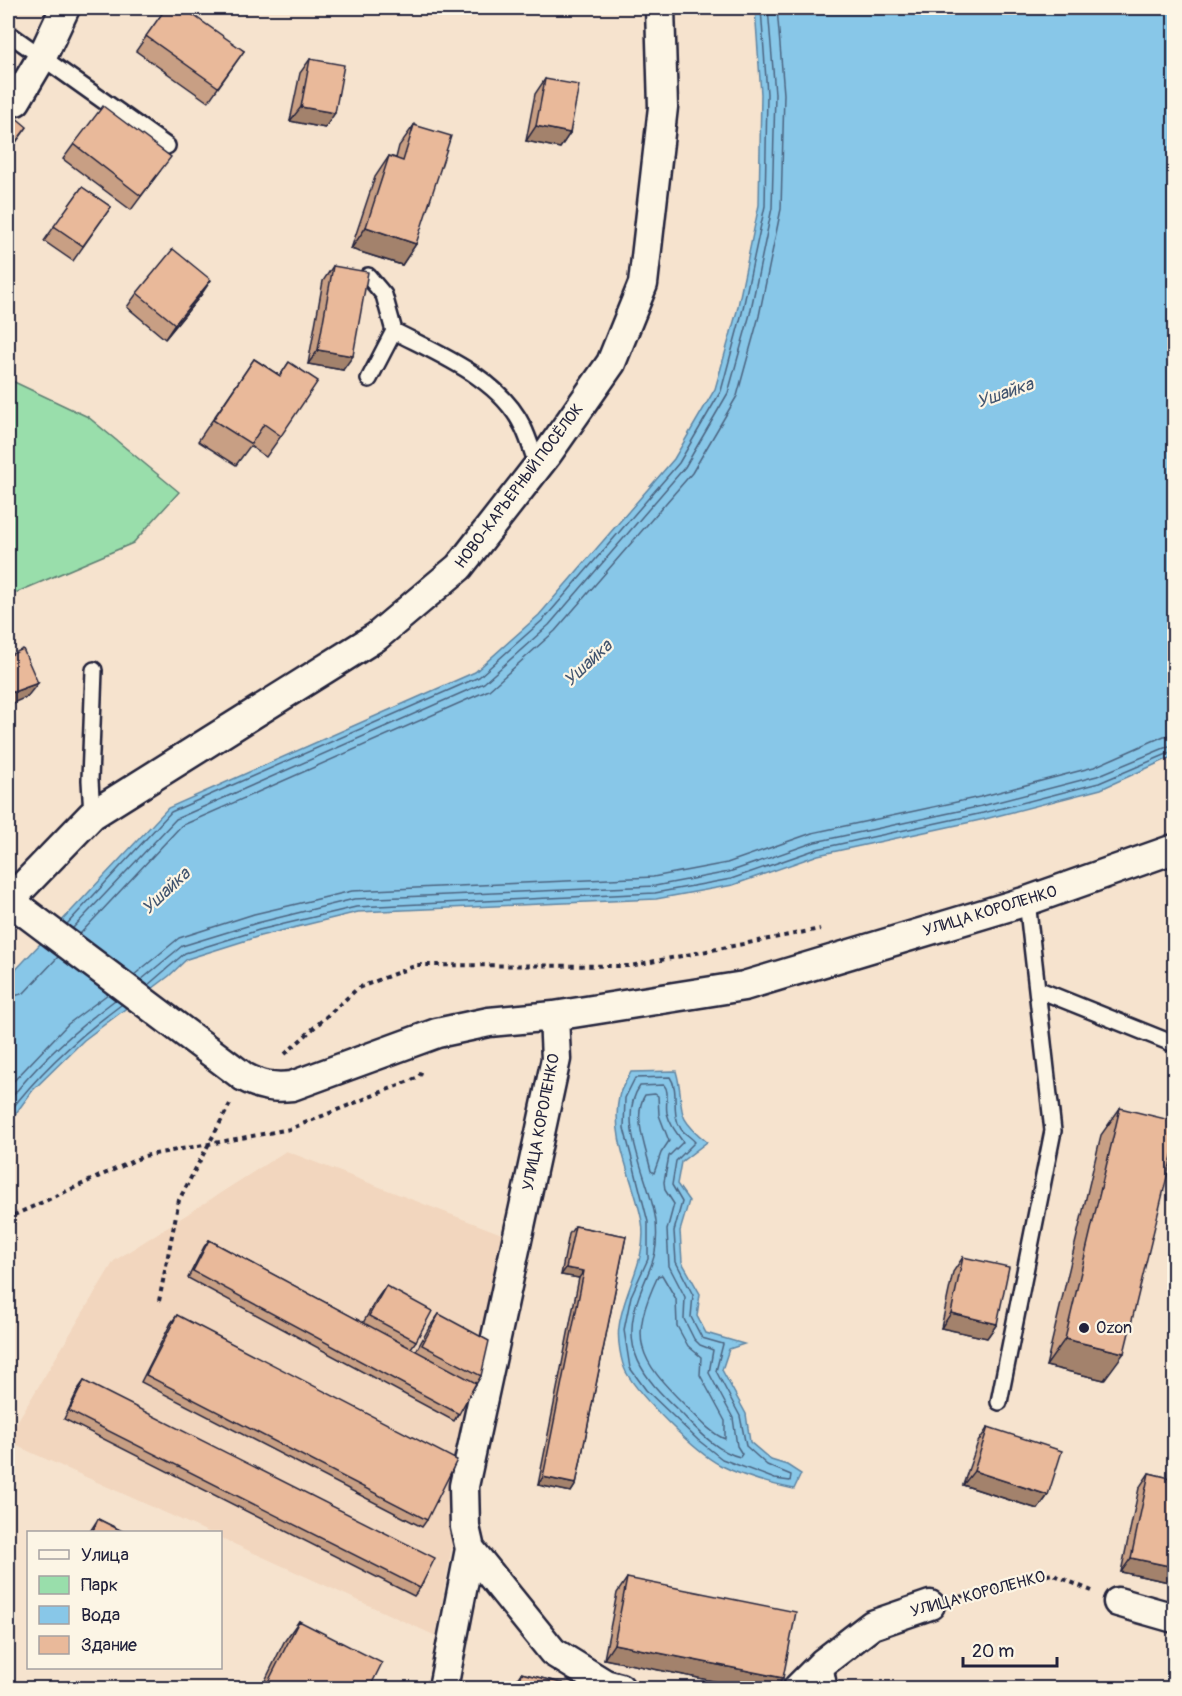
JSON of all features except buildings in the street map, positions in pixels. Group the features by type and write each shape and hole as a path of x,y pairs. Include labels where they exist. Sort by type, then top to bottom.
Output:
{"street":[{"path":"16,100 42,57 65,8"},
{"name":"НОВО-КАРЬЕРНЫЙ ПОСЁЛОК","path":"14,903 92,815 375,637 459,567 538,467 611,363 643,284 663,106 660,8"},
{"name":"УЛИЦА КОРОЛЕНКО","path":"620,1689 605,1684 553,1652 470,1549 465,1527 464,1486 556,1059 554,1016 744,986 1027,901 1174,849"},
{"path":"14,903 244,1077 274,1088 291,1086 437,1033 489,1022 554,1016"},
{"path":"442,1689 470,1549"},
{"path":"1118,1602 1174,1618"},
{"name":"УЛИЦА КОРОЛЕНКО","path":"798,1689 827,1675 872,1624 930,1605"}],"lane":[{"path":"8,33 167,146"},
{"path":"368,276 384,295 394,331 369,379"},
{"path":"394,331 458,364 499,394 523,425 538,467"},
{"path":"92,815 90,780 94,670"},
{"path":"999,1402 1053,1131 1027,901"},
{"path":"1037,989 1174,1044"}],"path":[{"path":"283,1056 358,988 417,965 630,966 821,928"},
{"path":"8,1222 12,1216 144,1156 290,1129 419,1077 437,1033"},
{"path":"159,1301 179,1200 244,1077"},
{"name":"УЛИЦА КОРОЛЕНКО","path":"930,1605 998,1585 1052,1574 1118,1602"}],"shaded area":[{"path":"286,1151 507,1236 436,1636 222,1538 222,1531 206,1531 8,1442 8,1437 114,1261"}],"green space":[{"path":"8,379 88,417 179,492 133,543 8,596"}],"water":[{"name":"Ушайка","path":"755,8 1174,8 1174,756 1101,789 985,819 818,855 733,885 656,899 358,912 260,936 187,959 169,976 84,1040 33,1090 8,1124 8,978 168,808 475,672 539,615 674,459 715,389 737,311 759,205 761,94"},
{"path":"676,1071 684,1117 695,1132 707,1142 681,1162 677,1184 689,1201 680,1231 682,1262 700,1294 697,1316 706,1333 744,1344 729,1349 722,1370 746,1414 750,1442 771,1460 787,1465 801,1474 794,1489 746,1476 709,1458 655,1409 633,1383 623,1362 619,1344 621,1314 642,1249 643,1236 639,1207 620,1144 617,1113 619,1097 631,1072"}],"place":[{"name":"Ozon","path":"1084,1328"}]}
